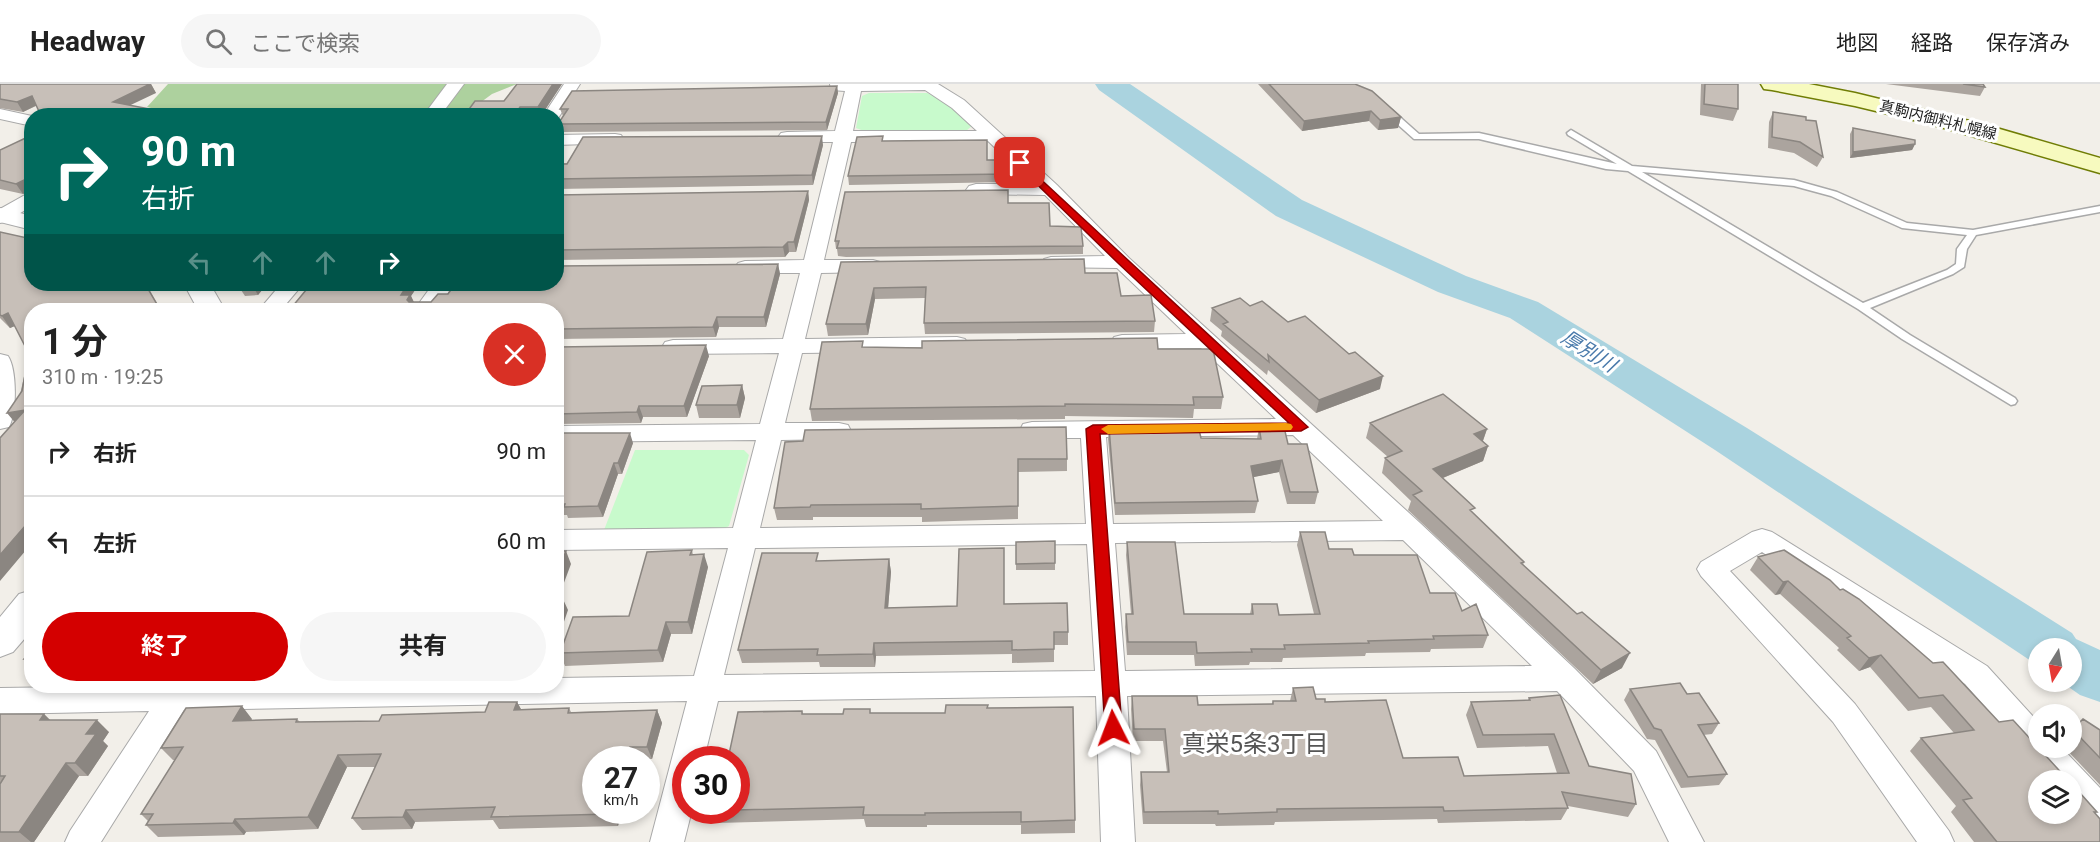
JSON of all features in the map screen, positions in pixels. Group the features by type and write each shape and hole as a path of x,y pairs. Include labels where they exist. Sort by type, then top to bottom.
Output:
{"main road":[{"name":"真駒内御料札幌線","path":"1773,84 1916,114 1998,135 2100,166"},
{"name":"真駒内御料札幌線","path":"1814,84 1892,98 1961,114 2100,155"}],"street":[{"path":"436,108 456,84"},
{"path":"818,87 928,85 958,104 1050,189 1122,262 1301,427 1564,678 1645,761 1687,842"},
{"path":"691,746 831,193 854,86"},
{"path":"556,108 569,88 591,91"},
{"path":"0,114 24,119"},
{"path":"772,137 991,136"},
{"path":"564,140 628,139"},
{"path":"958,191 1050,189"},
{"path":"1,216 24,202"},
{"path":"1,216 24,221"},
{"path":"1027,263 1122,262"},
{"path":"719,267 896,266"},
{"path":"276,303 286,291"},
{"path":"1102,342 1209,341"},
{"path":"651,347 983,344"},
{"path":"0,361 3,396 0,421"},
{"path":"1009,430 1301,427"},
{"path":"1093,429 1111,683 1118,842"},
{"path":"564,434 866,431"},
{"path":"564,540 1410,530"},
{"path":"1937,842 1844,712 1711,569 1762,539 1976,675 2028,733"},
{"path":"0,642 24,614"},
{"path":"564,689 1564,678"},
{"path":"0,701 159,693"},
{"path":"82,842 178,693"},
{"path":"2051,758 2062,770"},
{"path":"2082,793 2100,813"},
{"path":"667,842 672,823"}],"lane":[{"path":"1383,107 1417,137 1479,136 1606,166 1794,183 1834,194 1905,226 1973,233 2100,209"},
{"path":"1571,133 1862,307 1906,337 2011,401"},
{"path":"1862,307 1950,272 1961,265 1962,249 1973,233"}],"green space":[{"path":"168,84 517,84 492,94 473,108 147,107"},
{"path":"869,93 927,93 953,105 973,125 966,131 864,131 856,128 862,96"},
{"path":"635,450 744,450 749,455 729,526 717,532 604,530"}],"building":[{"path":"0,84 150,84 113,102 144,108 37,108 32,96 17,102 0,99"},
{"path":"517,84 553,84 538,107 470,108 475,101 504,101"},
{"path":"1269,84 1355,84 1372,91 1401,117 1380,120 1371,111 1304,121"},
{"path":"1705,84 1738,84 1738,109 1704,104"},
{"path":"1963,84 1983,84 1985,87"},
{"path":"837,86 826,122 564,124 564,115 568,109 561,108 572,91"},
{"path":"1773,112 1806,117 1806,120 1816,121 1823,157 1800,142 1772,137"},
{"path":"1853,128 1915,140 1915,144 1853,152"},
{"path":"822,136 812,175 564,179 564,164 567,164 583,137"},
{"path":"883,136 882,141 987,140 987,160 1009,160 1009,174 848,176 857,137"},
{"path":"24,139 24,180 16,184 0,180 0,150"},
{"path":"1008,190 1008,203 1049,203 1050,226 1081,227 1083,246 837,248 839,241 835,241 845,192"},
{"path":"808,191 794,242 788,242 783,247 564,250 564,195"},
{"path":"0,232 24,237 24,291 149,291 156,303 24,303 24,344 8,313 0,315"},
{"path":"1084,259 1085,273 1117,273 1121,296 1151,295 1155,321 924,323 926,287 874,288 866,324 826,324 841,262"},
{"path":"778,264 764,317 717,317 713,327 564,329 564,303 295,303 305,291 404,291 401,295 410,295 407,300 409,302 431,302 438,294 448,294 450,291 564,291 564,266"},
{"path":"1240,298 1250,306 1262,301 1288,322 1305,316 1349,354 1355,352 1383,376 1319,400 1268,355 1269,362 1223,324 1228,322 1212,308"},
{"path":"1157,338 1158,349 1213,349 1223,397 1193,397 1194,405 1065,404 1065,406 810,409 822,342 863,341 862,347 922,348 922,341"},
{"path":"706,345 684,406 639,406 637,412 564,414 564,347"},
{"path":"24,380 24,410 7,413 22,391"},
{"path":"742,385 737,405 696,405 702,386"},
{"path":"1443,394 1487,429 1474,434 1488,446 1433,469 1475,508 1470,510 1524,562 1521,563 1577,614 1582,612 1630,653 1601,670 1413,495 1422,491 1385,458 1402,451 1370,423"},
{"path":"24,411 24,527 0,555 0,438"},
{"path":"1198,426 1201,438 1261,439 1259,427 1284,427 1288,444 1307,444 1318,492 1290,492 1282,460 1251,466 1258,501 1115,503 1109,427"},
{"path":"1066,427 1067,459 1018,459 1018,506 921,509 921,504 811,505 810,507 774,508 785,442 803,441 805,430"},
{"path":"564,433 630,433 618,463 614,463 598,506 564,507"},
{"path":"1300,532 1325,532 1329,549 1352,549 1354,555 1417,555 1430,593 1455,593 1462,611 1476,604 1488,635 1433,636 1434,639 1368,641 1369,643 1284,645 1285,649 1251,649 1252,652 1197,653 1196,642 1128,642 1126,614 1133,614 1127,542 1175,542 1184,614 1253,614 1252,604 1277,604 1279,615 1320,614"},
{"path":"1055,541 1055,563 1016,564 1016,542"},
{"path":"1004,548 1004,604 1067,603 1068,632 1054,632 1054,649 1012,650 1012,641 874,643 873,654 817,655 818,649 738,650 762,553 818,553 816,561 889,559 885,608 957,606 959,549"},
{"path":"692,550 690,555 704,554 688,622 666,622 658,650 564,653 564,642 573,617 629,616 647,552"},
{"path":"1784,550 1830,580 1840,590 1843,589 1859,599 1933,663 1943,662 1999,722 2013,720 2028,736 2028,758 2048,758 2059,770 2028,770 2028,824 2082,824 2082,795 2097,812 2094,812 2100,819 2100,842 1997,842 1963,800 1972,798 1921,738 1974,730 1943,695 1919,698 1881,655 1869,658 1847,638 1851,636 1788,581 1783,582 1758,557"},
{"path":"1680,683 1687,694 1699,693 1719,723 1698,725 1727,774 1688,777 1661,730 1654,728 1630,689"},
{"path":"1313,687 1316,699 1325,699 1325,702 1386,700 1403,758 1458,757 1464,776 1569,773 1554,734 1483,735 1471,702 1530,700 1529,698 1560,695 1589,766 1631,774 1636,804 1562,792 1568,808 1444,811 1443,807 1277,809 1277,812 1218,814 1218,811 1144,812 1141,772 1169,772 1165,729 1134,729 1132,696 1197,696 1198,705 1273,704 1273,701 1296,701 1293,688"},
{"path":"489,702 517,702 514,710 569,708 568,713 657,710 647,746 582,746 582,815 491,817 495,807 406,810 403,817 352,818 381,754 338,755 308,817 235,819 233,823 146,825 153,814 141,814 183,747 161,748 186,708 242,706 233,721 297,719 296,722 379,721 382,715 485,712"},
{"path":"946,705 988,705 987,708 1073,707 1075,820 1021,822 1021,812 863,815 864,807 750,810 750,746 731,746 738,712 802,711 802,714 843,714 844,709 870,709 870,713 945,713"},
{"path":"0,714 44,714 40,720 97,720 86,734 96,734 75,763 66,763 19,832 0,832 0,784 5,776 0,776"},
{"path":"2082,720 2100,730 2100,758 2082,739"}],"waterway":[{"name":"厚別川","path":"1110,84 1289,208 1452,284 1524,310 1731,439 2038,638"},
{"name":"厚別川","path":"2082,667 2100,679"}],"slow traffic":[{"path":"1108,429 1286,427"}],"district":[{"name":"真栄5条3丁目","path":"1255,744"}],"route":[{"path":"1020,163 1050,189 1122,262 1301,427 1093,429 1113,728"}]}
